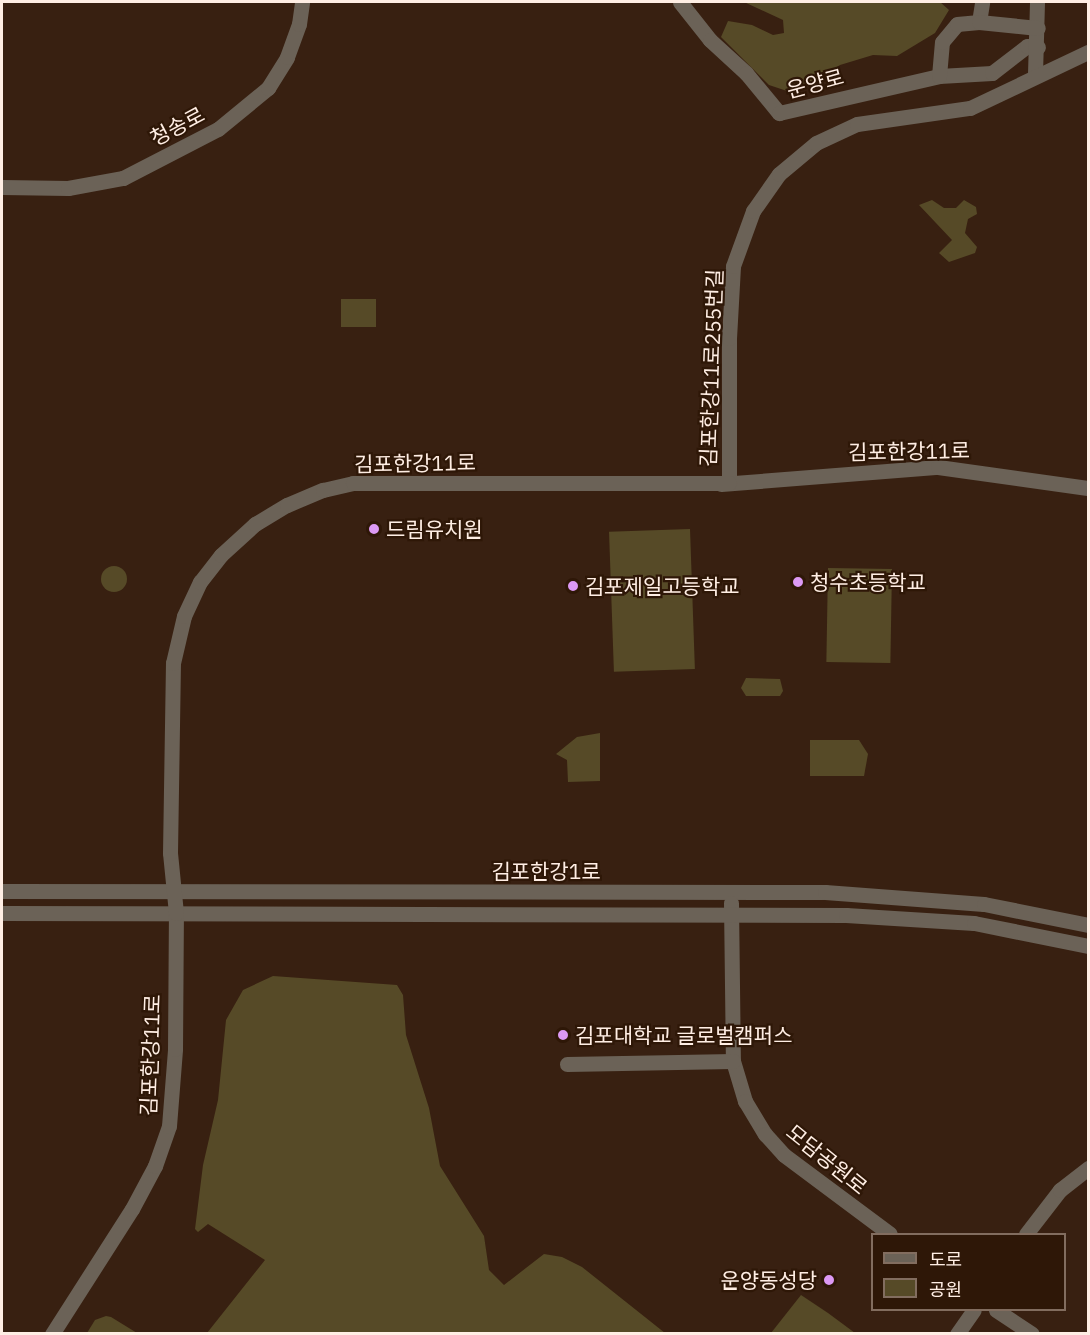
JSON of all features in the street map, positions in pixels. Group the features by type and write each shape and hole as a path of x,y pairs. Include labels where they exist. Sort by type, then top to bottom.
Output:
{"street":[{"name":"청송로","path":"2,187 68,188 123,178 218,129 268,88 287,57 302,2"},
{"name":"운양로","path":"680,2 710,40 746,73 779,113 939,76 992,73 1027,46 1038,47"},
{"path":"980,22 982,2"},
{"path":"1035,74 1038,47 1037,2"},
{"path":"939,76 946,33 957,24 980,22 1038,28"},
{"name":"김포한강11로255번길","path":"729,483 729,338 733,266 764,193 796,156 834,133 881,118 950,114 970,108 1035,74 1089,52"},
{"name":"김포한강11로","path":"52,1334 132,1209 155,1166 169,1126 175,1049 179,660 183,638 205,584 256,529 325,495 375,487 695,487 938,467 1089,488"},
{"name":"김포한강1로","path":"2,891 731,892 930,898 984,904 1089,925"},
{"name":"모담공원로","path":"731,892 733,1060 745,1101 773,1144 889,1233"},
{"name":"김포한강1로","path":"2,913 731,912 921,918 974,923 1089,946"},
{"path":"567,1064 733,1060"},
{"path":"1027,1233 1060,1190 1089,1168"},
{"path":"957,1334 973,1311"},
{"path":"998,1311 1032,1334"}],"green space":[{"path":"744,2 940,2 949,10 935,33 897,56 873,55 840,65 805,88 787,91 769,85 721,37 728,21 752,25 773,35 784,33 783,20"},
{"path":"932,200 944,208 956,208 964,200 976,207 977,214 968,219 965,233 977,247 975,253 949,262 939,253 952,240 919,205"},
{"path":"341,299 376,299 376,327 341,327"},
{"path":"690,529 695,669 614,672 609,532"},
{"path":"114,566 123,570 127,579 123,588 114,592 105,588 101,579 105,570"},
{"path":"828,568 892,569 890,663 826,662"},
{"path":"746,678 780,679 783,691 780,696 746,696 741,688"},
{"path":"600,733 600,781 568,782 567,760 556,754 577,737"},
{"path":"810,740 859,740 868,754 864,776 810,776"},
{"path":"273,976 397,985 403,995 406,1035 429,1108 440,1166 484,1236 489,1270 504,1285 544,1254 562,1257 582,1267 665,1333 207,1333 265,1260 208,1224 198,1232 195,1229 203,1165 218,1100 226,1020 243,990"},
{"path":"801,1295 828,1313 855,1333 771,1333"},
{"path":"106,1316 137,1333 87,1333 95,1320"}],"place":[{"name":"드림유치원","path":"374,529"},
{"name":"청수초등학교","path":"798,582"},
{"name":"김포제일고등학교","path":"573,586"},
{"name":"김포대학교 글로벌캠퍼스","path":"563,1035"},
{"name":"운양동성당","path":"829,1280"}]}
